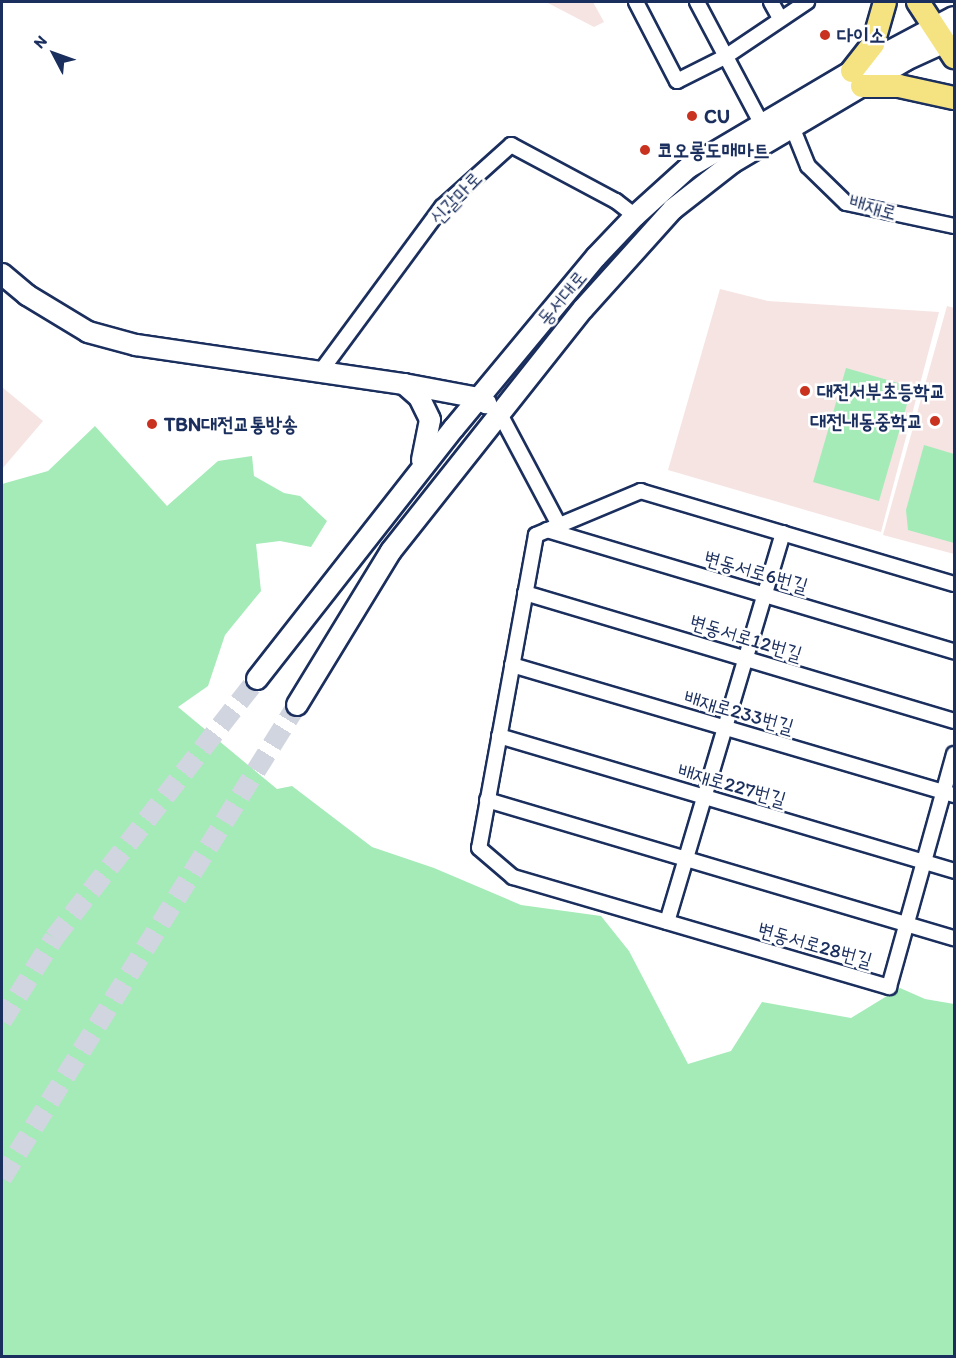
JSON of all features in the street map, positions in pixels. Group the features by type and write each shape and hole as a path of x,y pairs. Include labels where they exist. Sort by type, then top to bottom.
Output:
{"main road":[{"path":"885,2 873,44 857,78 954,98"},
{"path":"918,2 948,36"},
{"path":"924,2 948,36"}],"street":[{"path":"636,2 677,81 725,57 807,2"},
{"path":"697,2 761,123"},
{"path":"771,2 780,18"},
{"name":"동서대로","path":"256,679 479,398 596,257 635,216 688,168 761,123 948,36"},
{"name":"동서대로","path":"297,705 391,551 618,268 674,209 732,163 793,129 857,78"},
{"name":"배재로","path":"793,129 808,166 846,204 954,226"},
{"name":"신갈마로","path":"321,371 442,207 511,145 616,201 635,216"},
{"path":"2,274 27,295 88,332 155,349 321,371 479,398 500,414 553,528 641,491 954,584"},
{"path":"404,384 419,397 430,420 430,436 418,473"},
{"name":"변동서로28번길","path":"553,528 536,535 479,848 513,877 889,987 924,862 949,794 954,754"},
{"name":"변동서로6번길","path":"553,528 954,651"},
{"path":"667,922 783,533"},
{"name":"변동서로12번길","path":"525,593 954,721"},
{"name":"배재로233번길","path":"512,665 949,794"},
{"name":"배재로227번길","path":"499,736 954,871"},
{"path":"488,800 954,938"}],"shaded area":[{"path":"546,2 593,2 604,22 594,27"},
{"name":"대전서부초등학교","path":"720,289 768,301 939,312 881,532 668,470"},
{"name":"대전내동중학교","path":"947,306 954,308 954,554 883,535"},
{"path":"2,387 43,421 2,469"}],"green space":[{"path":"846,368 912,387 879,501 813,482"},
{"path":"95,426 167,506 218,461 252,456 254,476 284,493 300,496 327,521 311,547 280,541 256,544 261,591 225,635 208,686 178,707 277,789 292,786 372,847 434,868 521,905 601,916 629,951 688,1064 731,1051 762,1002 851,1018 900,988 925,999 954,1004 954,1356 2,1356 2,484 48,471"},
{"path":"924,445 954,454 954,543 908,530 906,510"}],"tunnel":[{"path":"2,1021 54,938 257,679"},
{"path":"2,1178 297,705"}],"place":[{"name":"다이소","path":"825,35"},
{"name":"CU","path":"692,116"},
{"name":"코오롱도매마트","path":"645,150"},
{"name":"대전서부초등학교","path":"805,391"},
{"name":"대전내동중학교","path":"935,421"},
{"name":"TBN대전교통방송","path":"152,424"}]}
